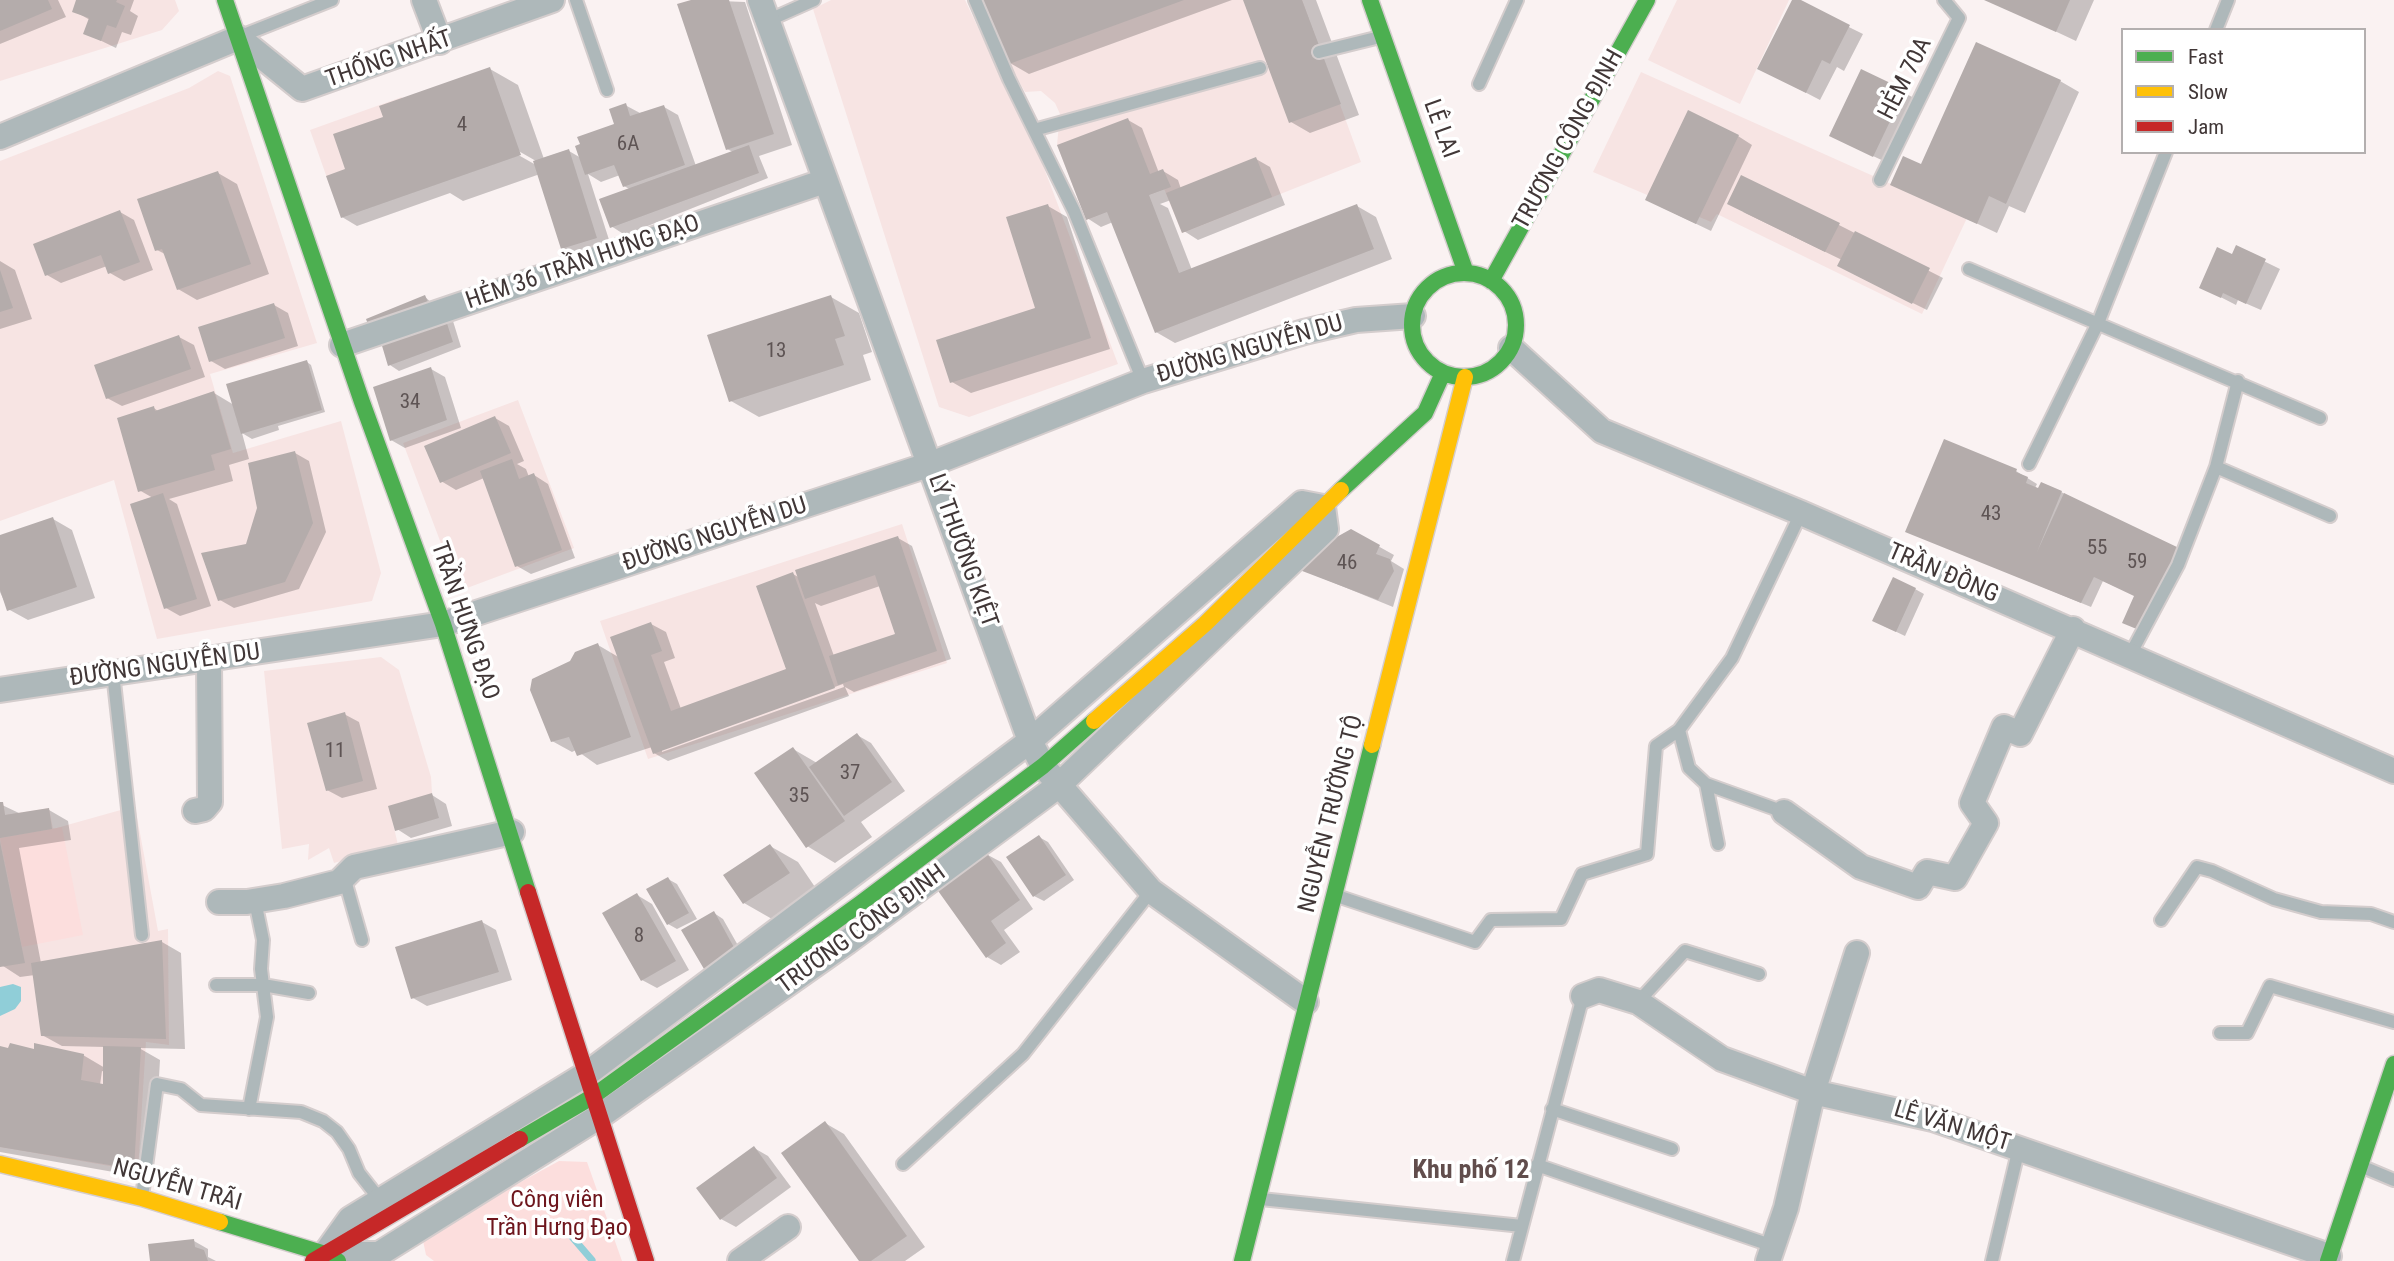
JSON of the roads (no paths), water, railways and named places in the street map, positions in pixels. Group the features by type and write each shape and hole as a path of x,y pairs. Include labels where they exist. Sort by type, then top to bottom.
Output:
{"main road":[{"name":"TRẦN HƯNG ĐẠO","path":"225,0 342,345 443,624 512,832 646,1261"},
{"name":"LÊ LAI","path":"1370,0 1466,273"},
{"name":"TRƯƠNG CÔNG ĐỊNH","path":"1491,281 1647,0"},
{"path":"1466,273 1491,281 1501,289 1515,310 1516,336 1511,348 1497,366 1487,372 1465,377 1443,373 1422,356 1415,343 1413,316 1426,290 1438,281 1466,273"},
{"path":"1323,507 1425,413 1443,373"},
{"name":"NGUYỄN TRƯỜNG TỘ","path":"1242,1261 1465,377"},
{"name":"TRƯƠNG CÔNG ĐỊNH","path":"874,903 1211,630"},
{"path":"2329,1258 2394,1064"},
{"name":"NGUYỄN TRÃI","path":"0,1164 142,1198 326,1259"}],"street":[{"path":"0,137 238,38 247,0"},
{"path":"424,0 440,42"},
{"name":"THỐNG NHẤT","path":"238,38 302,89 552,0"},
{"name":"LÝ THƯỜNG KIỆT","path":"763,10 1030,741 1042,766 1151,891 1306,1002"},
{"name":"HẺM 36 TRẦN HƯNG ĐẠO","path":"342,345 825,181"},
{"name":"ĐƯỜNG NGUYỄN DU","path":"0,690 443,624 931,464 1143,381 1304,332 1356,320 1413,316"},
{"name":"TRẦN ĐỒNG","path":"1511,348 1602,431 2073,629 2394,771"},
{"name":"TRƯƠNG CÔNG ĐỊNH","path":"326,1259 350,1219 593,1095 843,883 1030,741 1302,502 1323,507 1325,529 1211,630 1058,786 874,903 593,1095 379,1254 326,1259"},
{"path":"1184,603 1211,630"},
{"path":"1784,812 1861,867 1918,887 1927,872 1955,878 1986,822 1972,803 2004,727 2020,734 2073,629"},
{"path":"195,811 204,809 210,802 209,659"},
{"path":"219,902 255,901 339,882 354,867 373,861 512,832"},
{"path":"843,883 874,903"},
{"path":"1771,1253 1814,1092 1857,953"},
{"name":"LÊ VĂN MỘT","path":"1583,996 1599,990 1638,1002 1722,1059 1814,1092 1933,1119 2329,1258"},
{"path":"740,1261 788,1227"}],"lane":[{"path":"238,38 332,0"},
{"path":"576,0 607,90"},
{"path":"763,10 814,0"},
{"path":"975,0 1034,131 1074,211 1143,381"},
{"path":"1479,84 1517,0"},
{"name":"HẺM 70A","path":"1880,180 1959,19 1944,0"},
{"path":"2217,28 2228,0"},
{"path":"1319,52 1383,37"},
{"path":"1034,131 1260,68"},
{"path":"2029,464 2098,323 2165,154"},
{"path":"1969,269 2320,418"},
{"path":"2130,655 2178,565 2216,467 2238,381"},
{"path":"2216,467 2330,516"},
{"path":"1336,896 1475,942 1491,920 1561,919 1582,874 1647,854 1656,746 1679,730 1732,658 1801,513"},
{"path":"113,673 142,935"},
{"path":"1679,730 1689,768 1706,784 1784,812"},
{"path":"1706,784 1718,844"},
{"path":"2161,920 2197,867 2274,899 2321,912 2371,914 2394,922"},
{"path":"344,877 362,940"},
{"path":"903,1164 1023,1054 1151,891"},
{"path":"249,1109 267,1017 262,940 255,901"},
{"path":"1638,1002 1685,951 1759,974"},
{"path":"216,985 263,985 309,993"},
{"path":"2220,1033 2247,1033 2270,986 2394,1022"},
{"path":"1513,1261 1583,996"},
{"path":"142,1198 157,1084 181,1089 201,1105 301,1112 323,1121 337,1132 349,1149 359,1173 381,1201"},
{"path":"1552,1109 1672,1149"},
{"path":"1992,1261 2019,1148"},
{"path":"2360,1165 2394,1180"},
{"path":"1537,1166 1771,1253"},
{"path":"1258,1199 1522,1226"}],"water":[{"path":"13,984 21,987 21,1001 15,1009 0,1016 0,987"}],"waterway":[{"path":"560,1223 592,1260"}],"district":[{"name":"Khu phố 12","path":"1471,1171"}],"park label":[{"name":"Công viên Trần Hưng Đạo","path":"557,1215"}]}
